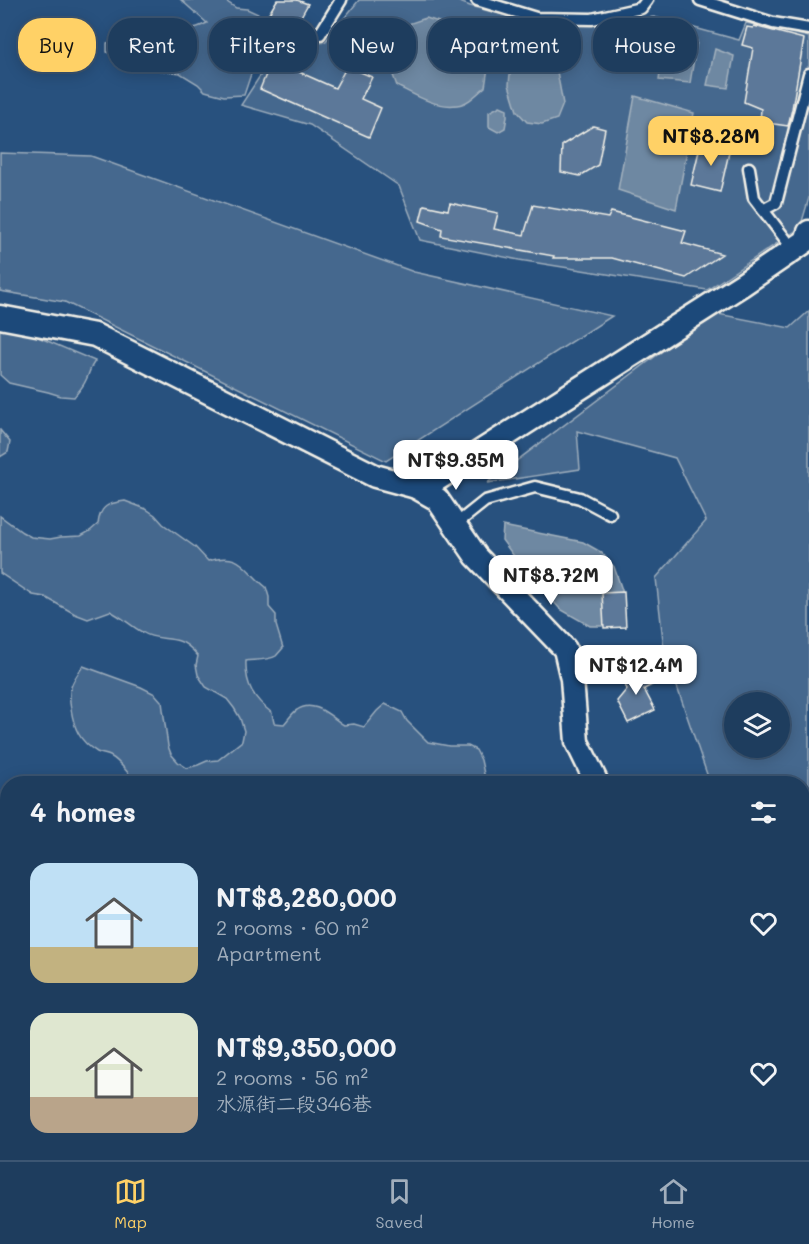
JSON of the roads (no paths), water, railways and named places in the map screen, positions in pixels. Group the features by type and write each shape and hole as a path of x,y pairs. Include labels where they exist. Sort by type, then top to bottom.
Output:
{"street":[{"path":"416,487 436,480 743,284 804,240"},
{"path":"0,317 95,335 375,476 416,487 437,499 476,556 565,649 572,679 577,742 594,776"}],"lane":[{"path":"317,33 320,34 341,0"},
{"path":"477,0 536,18 592,19 641,8 647,0"},
{"path":"700,0 773,23 809,28"},
{"path":"764,210 776,203 809,74"},
{"path":"749,168 754,198 764,210 804,240"},
{"path":"455,525 484,501 535,487 580,498 610,514"}]}
